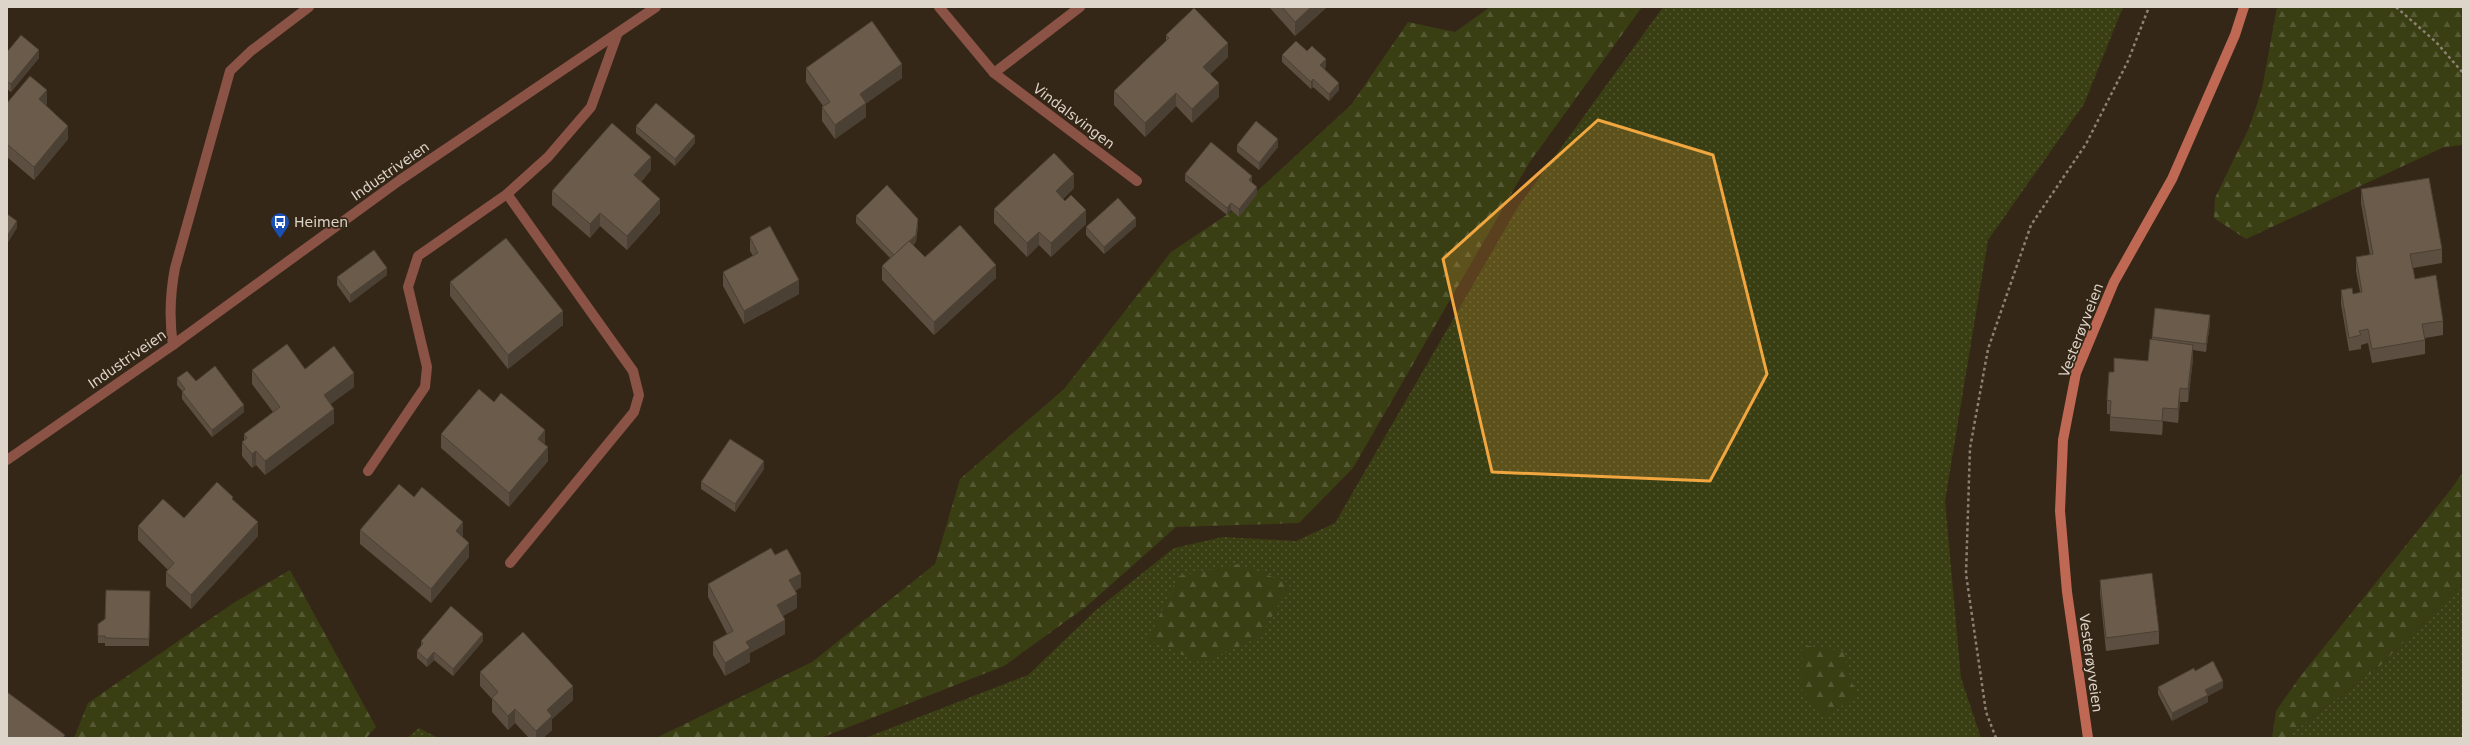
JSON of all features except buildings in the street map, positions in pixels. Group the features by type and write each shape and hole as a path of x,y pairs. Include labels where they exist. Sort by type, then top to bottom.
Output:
{"main road":[{"name":"Vesterøyveien","path":"2088,738 2067,592 2060,511 2062,440 2076,373 2114,282 2172,179 2235,35 2244,7"}],"street":[{"path":"172,345 170,310 175,268 230,71 242,58 309,7"},
{"name":"Industriveien","path":"7,460 172,345 400,180 617,35 656,7"},
{"name":"Vindalsvingen","path":"939,7 994,73 1137,181"},
{"path":"994,73 1080,7"},
{"path":"368,471 425,387 427,367 408,287 418,256 507,194 548,157 591,107 617,35"},
{"path":"507,194 633,371 639,396 634,412 510,563"}],"path":[{"path":"1996,738 1986,712 1966,574 1970,448 1988,349 2031,225 2086,144 2128,61 2149,7"},
{"path":"2396,7 2436,42 2463,73"}],"highlighted area":[{"path":"1598,120 1713,155 1767,374 1710,481 1492,472 1443,259"}],"green space":[{"path":"1490,7 1642,7 1529,163 1353,468 1299,523 1176,527 1087,606 1004,666 821,738 656,738 812,662 935,564 960,479 1064,389 1171,252 1243,204 1351,105 1408,22 1455,32"},
{"path":"1663,7 2123,7 2084,104 1988,240 1945,501 1961,678 1981,738 865,738 1028,675 1096,610 1174,548 1223,537 1296,541 1335,523 1518,207"},
{"path":"2277,7 2463,7 2463,145 2444,147 2246,239 2214,218 2215,198 2249,128 2262,89"},
{"path":"2463,472 2463,582 2381,665 2285,738 2272,738 2276,711 2299,678 2452,488"},
{"path":"1239,564 1291,584 1260,637 1202,663 1148,640 1178,576"},
{"path":"290,570 376,727 366,738 74,738 88,703 235,602"},
{"path":"2463,582 2463,738 2285,738 2381,665"},
{"path":"1802,645 1843,651 1856,696 1826,717 1801,689"},
{"path":"419,728 438,738 407,738"}],"place":[{"name":"Heimen","path":"280,239"}]}
